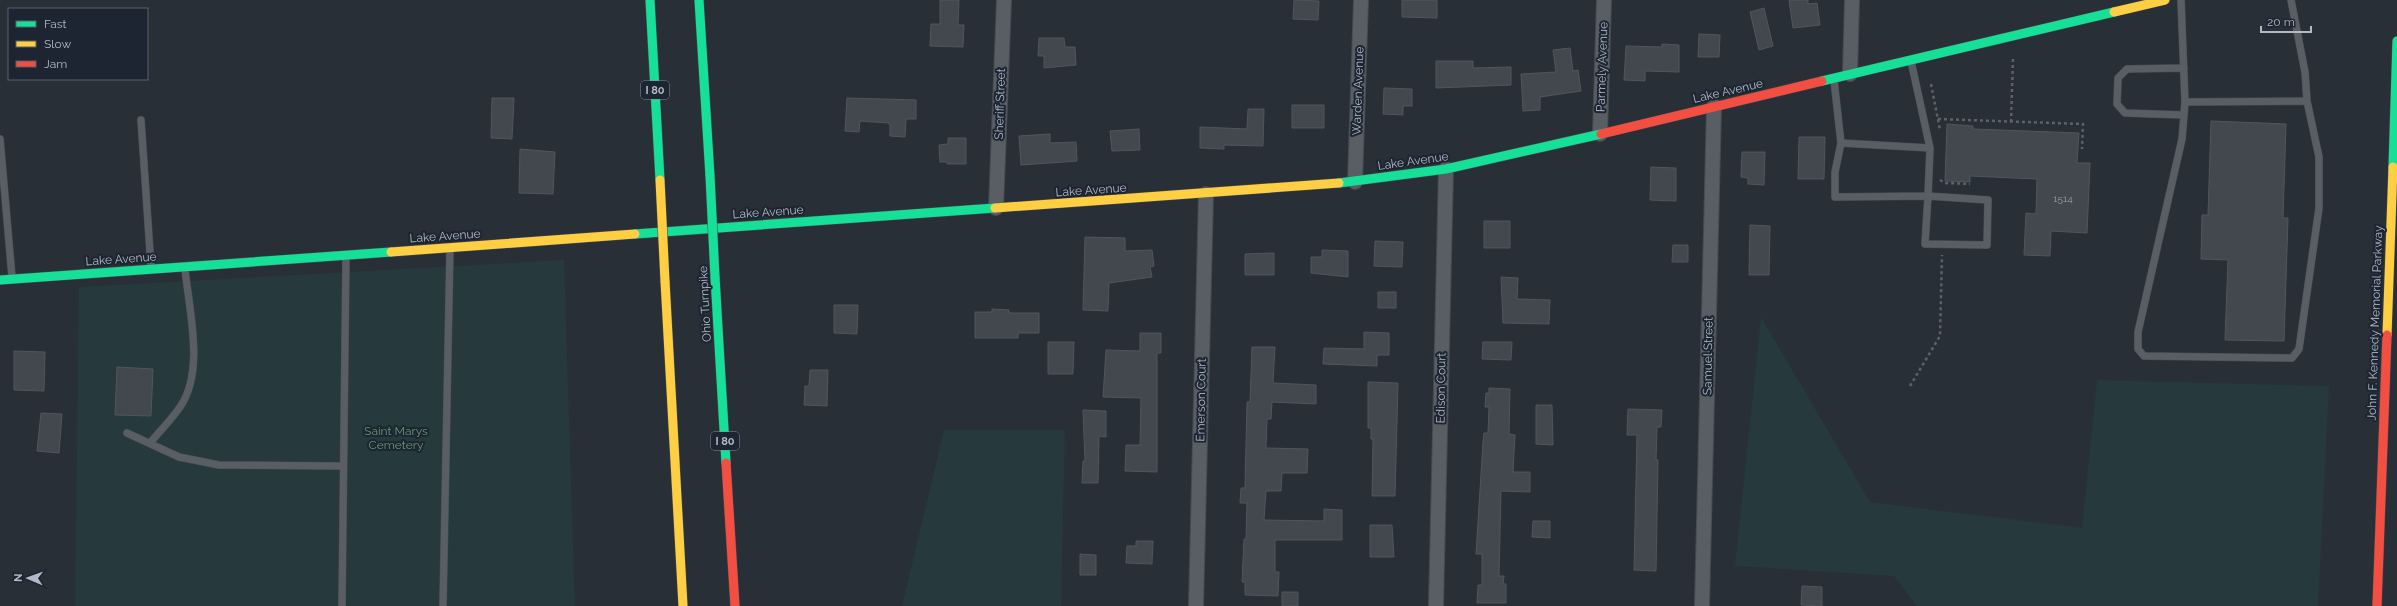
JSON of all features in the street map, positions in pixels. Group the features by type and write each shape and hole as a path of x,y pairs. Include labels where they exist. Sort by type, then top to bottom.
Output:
{"main road":[{"name":"I 80","path":"650,0 683,606"},
{"name":"Ohio Turnpike","path":"699,0 735,606"},
{"name":"Lake Avenue","path":"0,280 1206,194 1355,182 1446,170 1834,78 2106,7 2165,0"},
{"name":"John F. Kennedy Memorial Parkway","path":"2377,606 2397,41"}],"street":[{"name":"Sheriff Street","path":"996,208 1004,0"},
{"name":"Warden Avenue","path":"1355,182 1361,0"},
{"name":"Parmely Avenue","path":"1600,134 1604,0"},
{"path":"1850,74 1852,0"},
{"name":"Samuel Street","path":"1702,606 1714,106"},
{"name":"Edison Court","path":"1436,606 1446,170"},
{"name":"Emerson Court","path":"1196,606 1206,194"}],"lane":[{"path":"2181,0 2185,102 2182,139 2138,332 2138,349 2144,356 2292,358 2299,349 2319,208 2319,157 2307,101 2305,72 2291,0"},
{"path":"1834,78 1841,143 1835,172 1834,197 1928,196 1988,200 1987,245 1925,244 1928,196 1930,148 1910,59"},
{"path":"2184,68 2127,69 2118,78 2117,104 2124,113 2184,115"},
{"path":"2185,102 2307,101"},
{"path":"141,120 151,269"},
{"path":"0,139 12,279"},
{"path":"1841,143 1930,148"},
{"path":"0,232 8,231"},
{"path":"443,606 450,248"},
{"path":"342,606 346,255"},
{"path":"150,443 180,407 192,375 194,349 184,267"},
{"path":"127,433 179,457 219,465 343,466"}],"path":[{"path":"2011,122 2013,58"},
{"path":"1931,84 1941,137"},
{"path":"1938,119 2083,124 2082,149"},
{"path":"1938,176 1941,182 1970,184"},
{"path":"1910,386 1940,336 1942,257"}],"green space":[{"name":"Saint Marys Cemetery","path":"564,260 575,606 75,606 79,287"},
{"path":"1761,317 1870,502 2082,528 2097,380 2329,386 2318,606 1917,606 1894,576 1735,566"},
{"path":"944,430 1065,430 1061,606 902,606"}],"building":[{"path":"940,0 959,0 958,25 964,25 963,47 930,46 931,24 940,24"},
{"path":"1294,0 1319,1 1318,20 1293,19"},
{"path":"1402,0 1437,0 1437,18 1402,17"},
{"path":"1789,0 1808,0 1808,4 1817,3 1820,25 1793,28"},
{"path":"1764,8 1773,46 1759,50 1750,12"},
{"path":"1699,34 1720,35 1719,57 1698,57"},
{"path":"1039,38 1064,38 1065,47 1075,47 1076,65 1044,68 1044,56 1038,56"},
{"path":"1662,44 1679,45 1679,72 1645,71 1645,81 1624,80 1626,46 1662,47"},
{"path":"1570,48 1573,71 1578,70 1581,91 1540,97 1540,110 1523,111 1521,74 1556,72 1553,50"},
{"path":"1436,61 1473,61 1473,68 1511,67 1511,85 1436,88"},
{"path":"1384,88 1412,89 1412,106 1403,106 1403,115 1383,114"},
{"path":"492,98 514,98 512,139 491,138"},
{"path":"847,98 916,100 916,119 906,119 905,137 890,136 890,125 888,123 860,121 859,132 845,131"},
{"path":"1292,105 1324,105 1324,128 1292,128"},
{"path":"1248,109 1264,109 1263,146 1224,145 1224,149 1200,148 1200,127 1247,129"},
{"path":"2211,121 2286,124 2283,218 2288,218 2284,341 2225,340 2228,260 2201,259 2202,215 2208,215"},
{"path":"1947,124 1973,126 1973,129 2079,133 2077,163 2090,163 2087,233 2051,231 2050,256 2024,255 2026,213 2036,214 2037,179 1970,176 1970,182 1945,181"},
{"path":"1139,129 1140,150 1112,151 1110,131"},
{"path":"1050,134 1050,143 1076,142 1077,161 1021,165 1019,136"},
{"path":"1799,137 1825,137 1824,179 1798,179"},
{"path":"948,138 966,138 966,164 947,164 947,162 940,162 939,145 948,144"},
{"path":"520,149 555,152 553,194 519,193"},
{"path":"1742,152 1765,152 1764,185 1748,184 1748,178 1741,177"},
{"path":"1651,167 1676,168 1676,201 1650,200"},
{"path":"1484,221 1510,221 1510,248 1484,248"},
{"path":"1750,225 1770,226 1769,275 1749,275"},
{"path":"1085,237 1125,238 1125,251 1152,250 1154,266 1150,267 1152,277 1109,283 1108,311 1083,310"},
{"path":"1375,241 1403,242 1402,267 1374,266"},
{"path":"1673,245 1688,245 1688,262 1672,262"},
{"path":"1322,250 1348,251 1348,277 1311,273 1311,257 1322,257"},
{"path":"1274,253 1274,275 1245,275 1245,254"},
{"path":"1501,277 1518,278 1517,299 1550,300 1549,324 1503,323"},
{"path":"1378,292 1396,292 1396,308 1378,308"},
{"path":"834,305 858,305 857,334 834,333"},
{"path":"992,309 1009,310 1009,313 1039,313 1039,333 1018,333 1018,338 975,338 975,312 992,312"},
{"path":"1364,332 1389,333 1389,355 1377,355 1377,366 1323,364 1324,348 1364,349"},
{"path":"1140,333 1161,333 1161,353 1157,353 1157,472 1125,471 1126,445 1140,445 1141,398 1103,397 1106,350 1140,351"},
{"path":"1048,342 1074,342 1073,374 1048,374"},
{"path":"1483,342 1512,342 1511,360 1482,359"},
{"path":"1252,347 1275,347 1273,383 1316,385 1316,404 1272,402 1271,419 1267,419 1266,448 1308,449 1307,473 1282,473 1281,491 1266,491 1264,520 1324,521 1324,509 1342,510 1342,540 1275,540 1275,572 1279,572 1278,596 1245,595 1245,582 1242,582 1244,539 1246,539 1247,503 1240,503 1241,488 1245,488 1247,402 1250,402"},
{"path":"14,351 45,352 44,391 14,390"},
{"path":"117,367 153,369 151,416 115,415"},
{"path":"810,370 828,370 827,406 804,405 805,386 809,386"},
{"path":"1368,382 1398,383 1395,496 1372,496 1373,439 1371,439 1371,428 1368,428"},
{"path":"1489,388 1510,389 1509,434 1515,435 1513,472 1530,472 1530,492 1501,491 1499,576 1504,576 1503,584 1506,584 1506,603 1477,603 1478,585 1482,585 1482,554 1476,554 1483,442 1484,433 1488,433 1489,407 1485,407 1486,393 1489,393"},
{"path":"1536,405 1552,405 1553,445 1536,444"},
{"path":"1628,409 1662,410 1661,427 1657,427 1656,460 1658,460 1656,571 1634,570 1637,435 1627,435"},
{"path":"1083,410 1106,411 1106,437 1099,436 1098,483 1082,483 1083,461 1085,461"},
{"path":"41,413 62,414 59,453 37,451"},
{"path":"1533,521 1550,521 1550,538 1532,537"},
{"path":"1370,525 1392,525 1394,557 1370,557"},
{"path":"1136,541 1153,541 1152,564 1126,563 1127,546 1136,546"},
{"path":"1080,554 1096,555 1096,575 1080,575"},
{"path":"1802,586 1822,587 1822,606 1801,605"},
{"path":"1282,592 1298,592 1298,606 1282,606"}],"traffic: fast":[{"path":"650,0 660,180"},
{"path":"699,0 710,176"},
{"path":"1822,81 2114,12"},
{"path":"2393,167 2397,41"},
{"path":"1339,183 1446,169 1601,134"},
{"path":"710,176 715,277"},
{"path":"635,234 995,208"},
{"path":"0,280 391,252"},
{"path":"715,277 726,463"}],"traffic: slow":[{"path":"2114,12 2165,0"},
{"path":"2387,335 2393,167"},
{"path":"660,180 665,281"},
{"path":"995,208 1339,183"},
{"path":"391,252 635,234"},
{"path":"665,281 683,606"}],"traffic: jam":[{"path":"1601,134 1822,81"},
{"path":"2377,606 2387,335"},
{"path":"726,463 735,606"}]}
